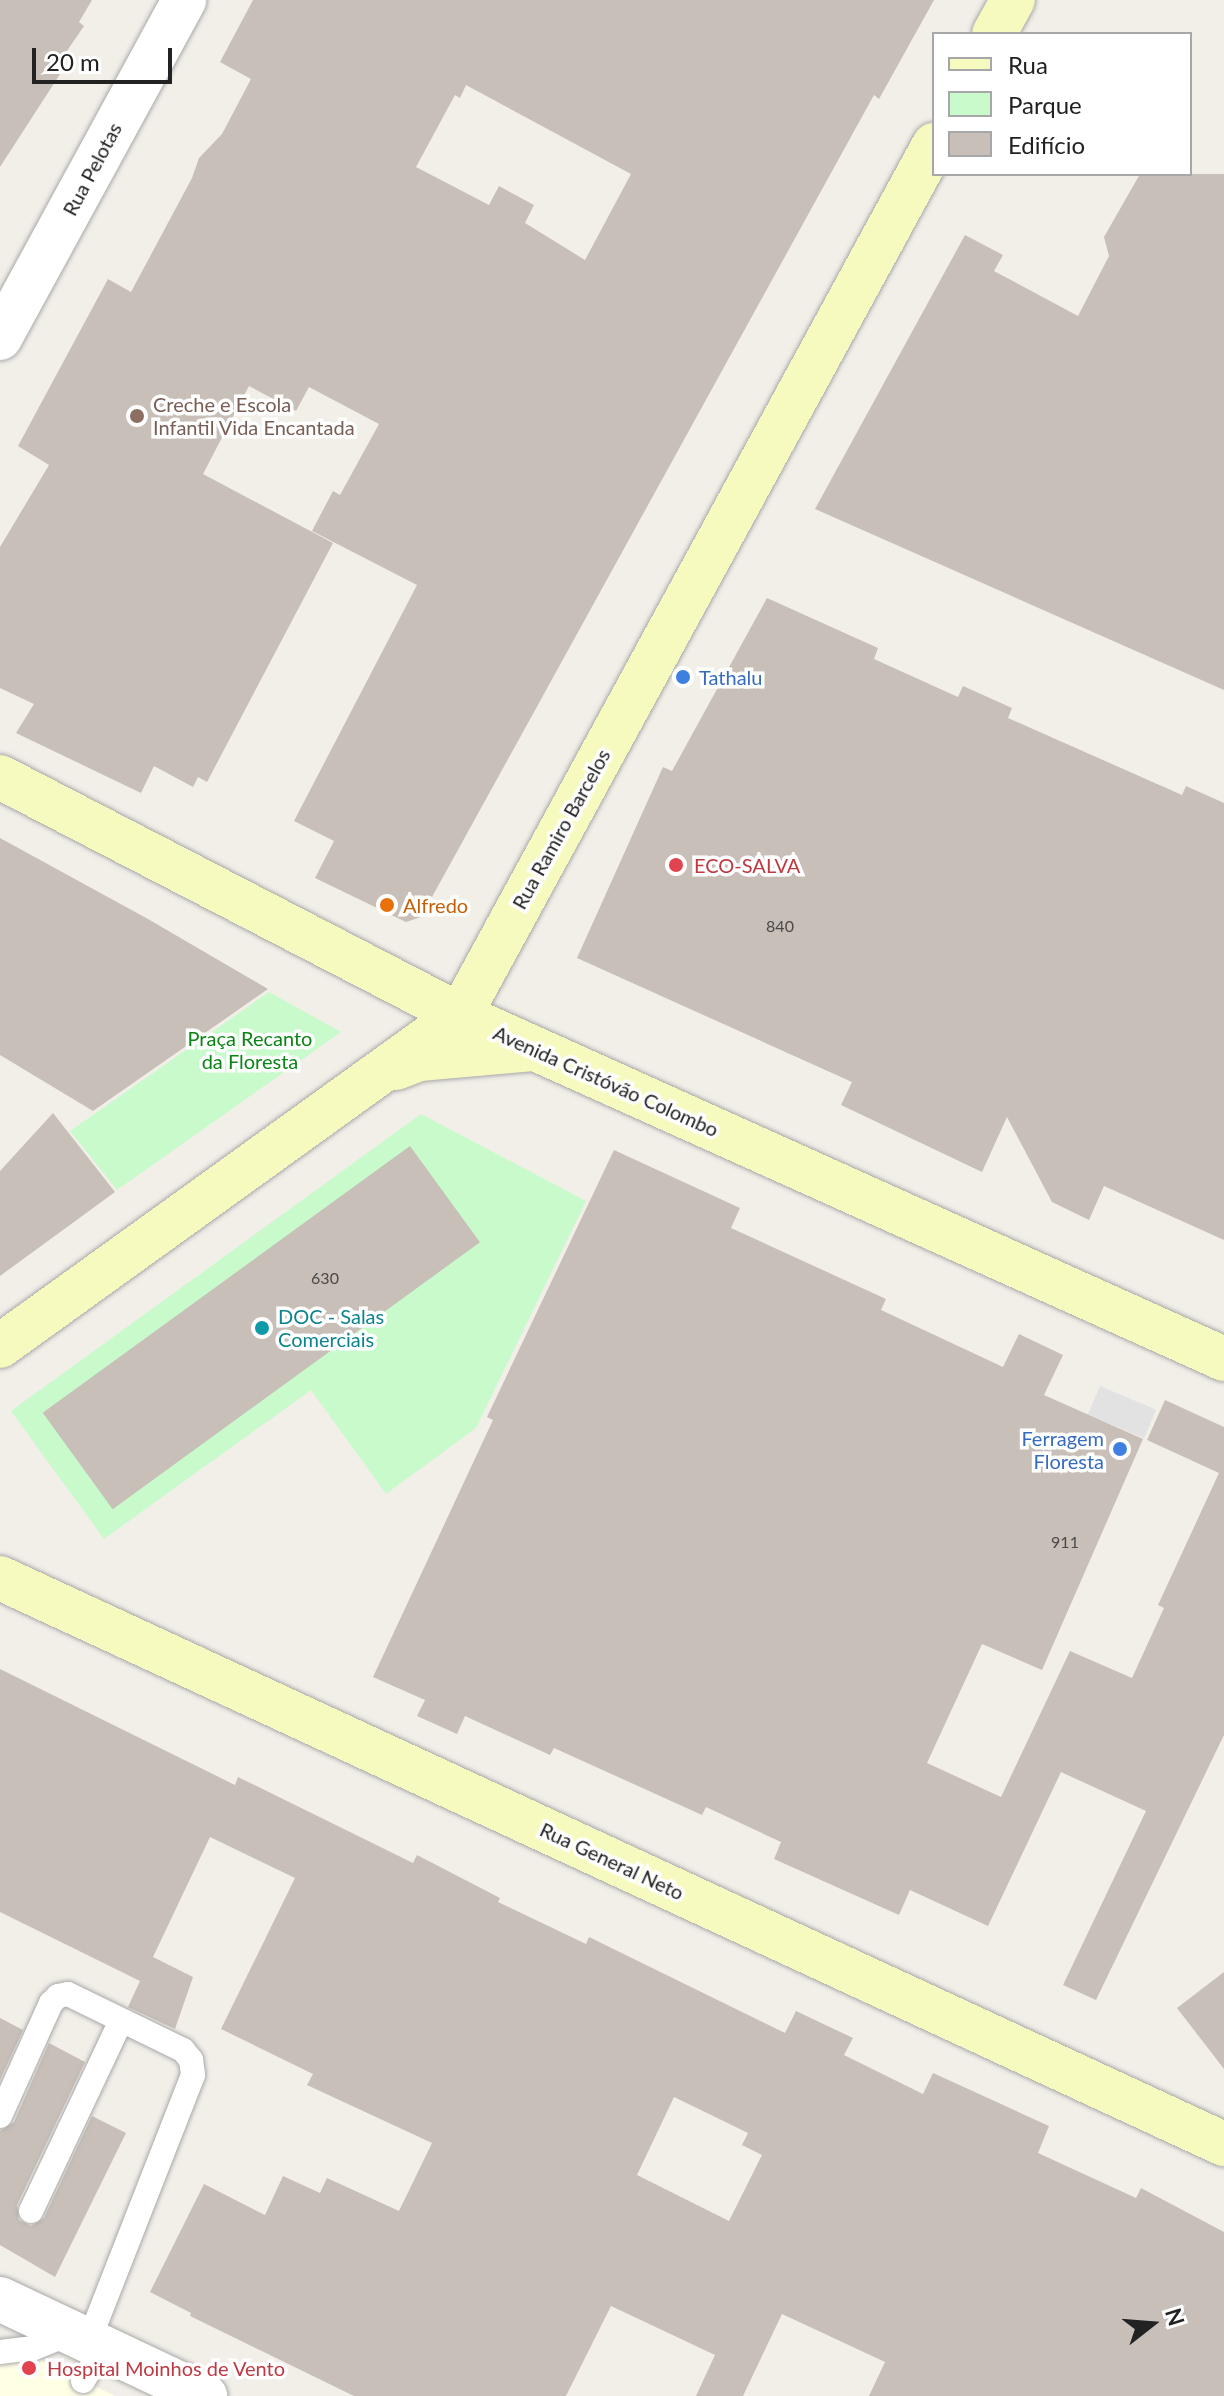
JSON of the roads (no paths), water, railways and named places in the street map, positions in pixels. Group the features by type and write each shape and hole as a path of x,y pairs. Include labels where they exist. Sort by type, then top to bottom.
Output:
{"street":[{"name":"Rua Pelotas","path":"0,338 184,0"},
{"path":"995,32 1013,0"},
{"name":"Rua Ramiro Barcelos","path":"0,1346 460,1015 932,149"},
{"name":"Avenida Cristóvão Colombo","path":"0,777 460,1015 1224,1359"},
{"path":"368,1079 419,1059 535,1048"},
{"name":"Rua General Neto","path":"0,1578 1224,2144"},
{"path":"0,2299 86,2351 205,2396"}],"lane":[{"path":"0,2116 51,2003 58,1996 68,1994 183,2050 191,2060 193,2075 86,2351 34,2348 0,2352"},
{"path":"31,2211 121,2021"}],"place":[{"name":"Creche e Escola Infantil Vida Encantada","path":"137,416"},
{"name":"Tathalu","path":"683,677"},
{"name":"ECO-SALVA","path":"676,865"},
{"name":"Alfredo","path":"387,905"},
{"name":"DOC - Salas Comerciais","path":"262,1328"},
{"name":"Ferragem Floresta","path":"1120,1449"},
{"name":"Hospital Moinhos de Vento","path":"29,2368"}],"park label":[{"name":"Praça Recanto da Floresta","path":"250,1050"}]}
